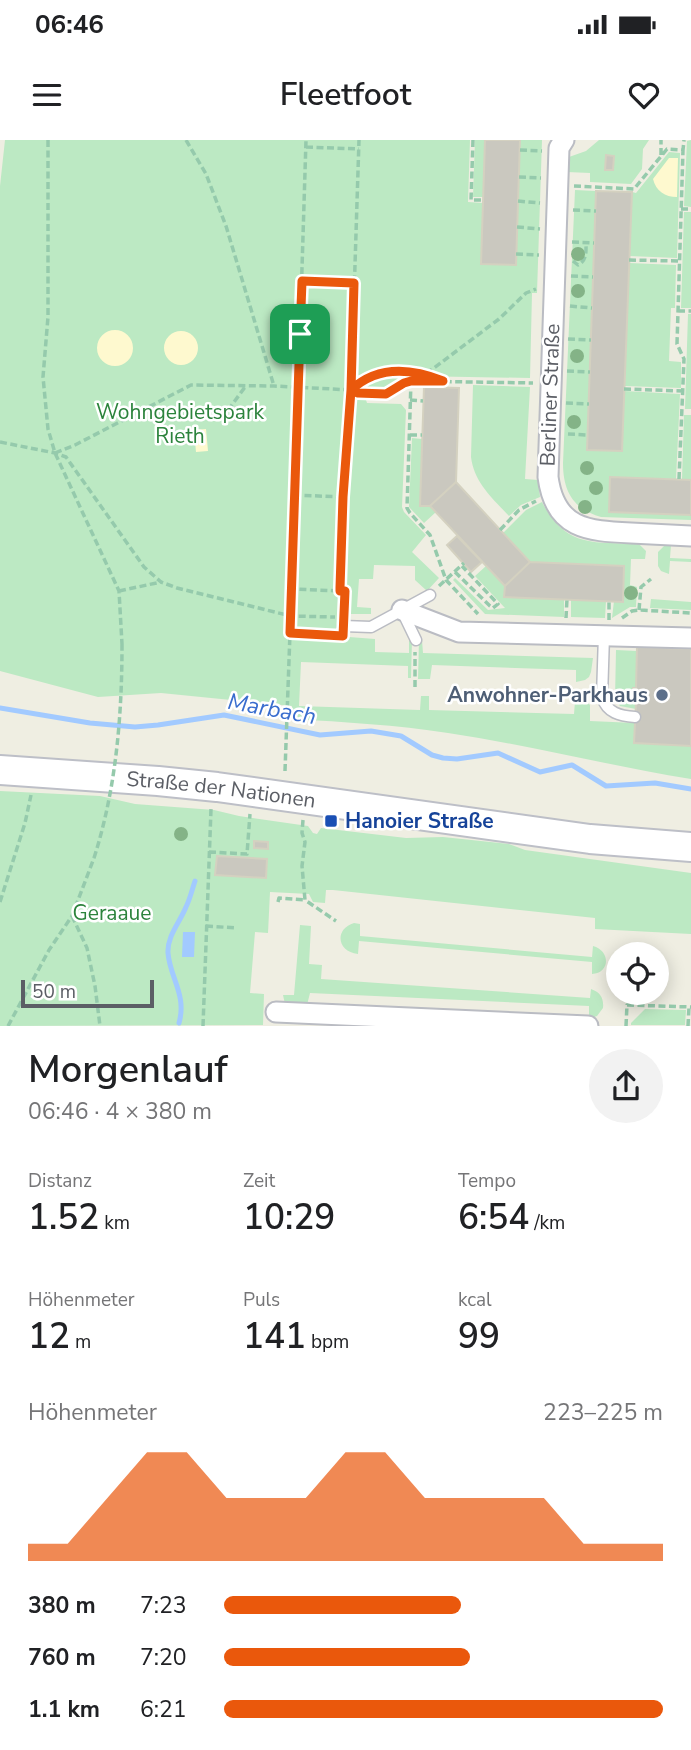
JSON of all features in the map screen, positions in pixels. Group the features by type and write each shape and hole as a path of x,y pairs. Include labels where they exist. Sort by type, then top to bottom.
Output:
{"main road":[{"name":"Straße der Nationen","path":"0,770 217,787 590,839 691,847"}],"street":[{"name":"Berliner Straße","path":"564,140 559,148 548,477 551,495 564,514 582,527 598,531 691,536"},
{"path":"402,610 459,632 606,628 691,638"},
{"path":"276,1019 589,1026"}],"lane":[{"path":"343,626 370,627 430,595"},
{"path":"402,610 416,640"},
{"path":"606,628 603,702 615,714 635,718"}],"path":[{"path":"8,1026 49,950 72,916 102,834 117,756 122,684 119,591 55,453 48,429 43,377 48,317 48,140"},
{"path":"186,140 206,174 226,226 274,386"},
{"path":"285,771 306,140"},
{"path":"340,591 343,497 351,390 359,140"},
{"path":"473,140 471,200 483,200"},
{"path":"661,140 661,156"},
{"path":"679,479 684,359 677,344 684,140"},
{"path":"306,147 359,149"},
{"path":"581,186 634,189 667,149 683,150"},
{"path":"520,150 547,152"},
{"path":"519,177 546,178"},
{"path":"518,201 545,203"},
{"path":"681,209 691,209"},
{"path":"578,210 596,211"},
{"path":"517,227 544,229"},
{"path":"586,243 585,257 578,265 573,261 576,242 594,243"},
{"path":"516,254 542,255"},
{"path":"629,260 680,261"},
{"path":"576,277 593,278"},
{"path":"302,281 354,283"},
{"path":"481,618 446,580 430,534 407,508 410,400 414,381 499,319 526,293 541,288"},
{"path":"576,307 592,308"},
{"path":"678,311 691,312"},
{"path":"574,339 591,340"},
{"path":"351,390 359,382 386,371 425,374 443,381"},
{"path":"575,372 590,372"},
{"path":"55,453 191,384 298,387 386,394 404,383 414,381 551,383"},
{"path":"219,415 226,413 245,386"},
{"path":"624,389 683,391"},
{"path":"410,400 423,401"},
{"path":"575,404 589,404"},
{"path":"682,412 691,412"},
{"path":"410,435 422,435"},
{"path":"574,435 587,435"},
{"path":"1,443 66,457 144,568 161,582 290,616 343,618 345,591 292,589"},
{"path":"294,495 343,497"},
{"path":"500,530 524,507 551,495"},
{"path":"439,586 454,572 463,565 498,604 493,608 490,606 454,572"},
{"path":"639,610 641,587 651,579"},
{"path":"119,591 161,582"},
{"path":"566,620 567,599"},
{"path":"606,628 609,601"},
{"path":"606,628 632,611 691,613"},
{"path":"290,633 343,636 343,626"},
{"path":"415,687 416,640"},
{"path":"0,902 26,823 33,786"},
{"path":"203,1026 211,803"},
{"path":"209,852 247,853 250,813"},
{"path":"303,821 302,833 305,842 302,866 306,900"},
{"path":"278,902 279,898 306,900 336,921"},
{"path":"72,916 87,948 100,1026"},
{"path":"206,926 237,928"},
{"path":"626,1026 627,1005 690,1007 688,1026"}],"green space":[{"name":"Wohngebietspark Rieth","path":"5,140 470,140 468,202 483,203 481,263 515,265 520,140 542,140 537,293 532,293 530,378 413,376 387,390 363,390 367,403 401,404 406,410 402,507 426,535 412,552 439,578 427,591 415,580 415,566 374,565 373,579 359,579 357,607 371,608 371,614 351,614 349,637 375,639 375,652 409,653 409,640 412,640 411,678 408,678 408,666 301,662 299,706 420,710 421,696 429,696 429,710 574,714 575,701 586,701 590,705 590,721 635,723 635,743 691,746 691,779 448,733 292,719 292,706 161,693 98,697 0,671 0,186"},
{"path":"475,140 485,140 483,197 473,197"},
{"path":"599,140 649,140 643,149 642,169 631,184 590,182 590,173 567,172 569,157 586,151"},
{"path":"691,140 691,207 684,206 687,141"},
{"path":"669,152 680,153 677,258 629,256 632,192 636,193"},
{"path":"575,190 596,191 587,450 622,451 624,391 680,394 676,479 611,477 609,512 691,515 691,520 601,517 591,514 572,498 565,482 563,463"},
{"path":"684,212 691,212 691,308 681,308"},
{"path":"629,263 676,265 675,308 671,308 669,361 681,362 681,388 625,386"},
{"path":"688,314 691,314 691,409 685,409"},
{"path":"473,385 530,387 525,479 538,480 540,497 521,505 509,516 485,489 473,466"},
{"path":"684,415 691,415 691,480 682,479"},
{"path":"412,438 422,439 420,505 430,506 436,512 424,523 409,507"},
{"path":"542,502 551,517 571,535 594,542 639,544 646,551 645,559 631,559 630,585 637,587 636,607 630,607 612,618 614,601 623,601 624,566 530,562 503,533 526,510"},
{"path":"665,545 671,545 670,558 691,559 691,562 670,561 669,574 661,571 658,566 658,552"},
{"path":"486,566 505,586 504,597 564,599 564,617 485,614 453,580 455,578 488,610 505,608 475,576"},
{"path":"651,599 691,602 691,610 650,608"},
{"path":"571,600 606,601 605,618 571,617"},
{"path":"419,640 422,640 423,653 593,658 591,672 585,680 576,682 576,670 432,665 430,679 418,679"},
{"path":"616,650 637,651 633,702 636,703 636,709 620,706 615,699"},
{"name":"Geraaue","path":"0,791 100,796 135,804 214,810 308,826 317,834 321,828 406,838 443,837 509,844 525,850 691,873 691,934 595,929 595,918 333,890 326,890 325,903 313,902 309,894 270,892 268,933 255,932 250,993 264,994 263,1025 0,1026"},
{"path":"360,924 360,936 592,957 593,946 603,952 606,961 602,970 592,974 592,962 359,941 358,954 342,945 341,935 348,926"},
{"path":"300,925 311,926 309,964 322,965 321,979 590,998 591,989 601,996 603,1008 597,1016 589,1019 589,1006 310,993 307,1005 285,1004 283,995 294,995"},
{"path":"645,1009 686,1010 685,1025 631,1025"}],"sand":[{"path":"669,158 678,158 677,197 662,192 653,179"},
{"path":"115,330 128,335 133,348 128,361 115,366 102,361 97,348 102,335"},
{"path":"181,331 193,336 198,348 193,360 181,365 169,360 164,348 169,336"},
{"path":"206,429 208,451 196,452 194,430"}],"water":[{"path":"183,932 195,932 194,957 182,957"}],"building":[{"path":"485,140 520,140 516,265 481,264"},
{"path":"606,155 614,156 613,170 605,170"},
{"path":"596,191 632,192 622,451 587,450"},
{"path":"424,387 459,388 456,482 430,506 420,506"},
{"path":"610,477 691,480 691,515 609,512"},
{"path":"456,482 530,562 505,586 430,506"},
{"path":"457,536 482,562 471,572 447,545"},
{"path":"530,562 624,566 623,602 504,597 505,586"},
{"name":"Anwohner-Parkhaus","path":"637,647 691,649 691,746 634,743 636,703 633,702 633,688 636,688"},
{"path":"254,841 268,842 268,849 254,848"},
{"path":"217,856 267,859 266,878 215,875"}],"waterway":[{"name":"Marbach","path":"0,708 90,723 135,727 224,715 320,735 371,731 401,736 432,755 443,758 457,759 498,753 540,772 572,765 606,786 655,783 691,789"},
{"path":"179,1023 180,995 169,962 168,947 195,881"}],"place":[{"name":"Anwohner-Parkhaus","path":"662,695"},
{"name":"Hanoier Straße","path":"331,821"}],"route":[{"path":"300,334 290,633 343,636 345,591 340,591 340,588 351,390 358,393 386,394 411,381 443,381 412,371 386,371 359,382 351,390 354,283 302,281 300,334"}]}
